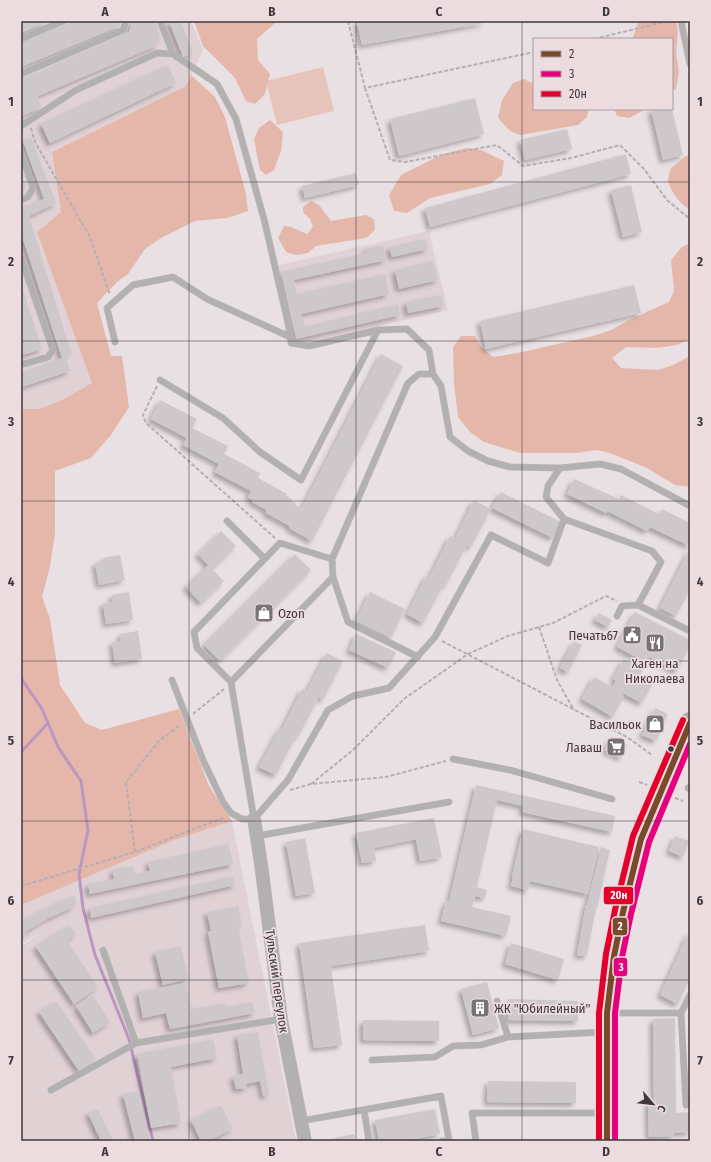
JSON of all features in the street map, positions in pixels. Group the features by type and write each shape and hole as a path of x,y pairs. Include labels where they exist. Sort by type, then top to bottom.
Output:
{"main road":[{"path":"607,1141 607,1022 614,956 638,850 653,810 690,723"}],"street":[{"name":"Тульский переулок","path":"254,819 281,1019 305,1141"}],"lane":[{"path":"21,39 63,21"},
{"path":"21,74 123,30 126,21"},
{"path":"160,21 173,54"},
{"path":"681,21 690,64"},
{"path":"21,126 76,90 157,53 173,54 217,84 236,119 264,219 291,343 309,346 378,330 407,329 430,350 433,374 441,386 450,437 468,452 488,461 510,467 560,468 600,464 621,469 690,506"},
{"path":"21,152 33,188 28,197 21,200"},
{"path":"21,258 52,350 48,357 24,364 21,362"},
{"path":"115,342 107,308 133,285 173,277 207,299 290,337"},
{"path":"160,380 223,418 260,452 301,480 378,330"},
{"path":"418,657 348,622 333,577 332,559 408,383 419,374 433,374"},
{"path":"560,468 548,486 546,497 564,519 652,551 661,562 638,605"},
{"path":"172,680 203,760 223,802 231,814 242,819 254,819 288,780 328,710 353,696 389,688 435,637 491,535 548,563 564,519"},
{"path":"227,521 265,559"},
{"path":"254,819 231,682 197,648 194,632 280,543 332,559"},
{"path":"231,682 333,577"},
{"path":"617,616 622,606 638,605 690,632"},
{"path":"453,759 510,770 612,799"},
{"path":"257,836 449,802"},
{"path":"103,950 136,1043"},
{"path":"690,995 681,1013 686,1104 690,1104"},
{"path":"497,1001 508,1037"},
{"path":"372,1060 435,1057 453,1046 481,1045 508,1037 607,1022 681,1013"},
{"path":"51,1090 136,1043 281,1019"},
{"path":"301,1121 441,1096 449,1140 442,1141"},
{"path":"364,1110 369,1141"},
{"path":"476,1141 472,1113 607,1113"}],"path":[{"path":"348,21 365,88 390,160 405,162 498,145 522,166 571,158 620,145 644,169 667,200 690,218"},
{"path":"598,38 668,21"},
{"path":"365,88 533,52"},
{"path":"29,121 35,142 90,237 113,302"},
{"path":"160,380 142,415 146,423 280,543"},
{"path":"311,784 353,750 404,699 468,654 508,636 553,623 606,596 628,605"},
{"path":"539,627 557,680 574,710"},
{"path":"435,637 627,737 652,755"},
{"path":"135,852 126,782 159,741 187,720 231,682"},
{"path":"275,794 311,784 386,777 453,759"},
{"path":"639,782 647,785"},
{"path":"674,797 683,801"},
{"path":"21,886 135,852 231,814"}],"shaded area":[{"path":"21,21 191,21 203,50 186,86 52,152 61,212 37,232 93,383 62,400 39,409 21,409"},
{"path":"194,21 286,21 275,23 257,39 258,60 270,74 265,94 255,104 246,101 235,78 203,46"},
{"path":"638,21 676,21 678,31 676,53 679,72 676,89 673,90 673,38 632,38"},
{"path":"323,67 334,111 277,125 266,81"},
{"path":"191,75 215,97 225,117 246,194 248,211 228,218 195,221 161,238 145,249 128,274 117,282 97,303 111,356 122,356 129,407 111,435 91,458 55,471 55,533 50,567 42,597 50,619 60,685 85,723 102,730 179,709 209,786 232,821 172,841 21,905 21,409 39,409 62,400 92,383 37,232 61,212 52,152 186,86"},
{"path":"524,79 533,84 533,110 589,110 587,117 578,125 520,135 510,131 498,118 502,100 513,83"},
{"path":"614,110 644,110 629,118 617,116"},
{"path":"270,120 283,132 281,151 274,170 266,175 260,170 254,139 259,128"},
{"path":"467,148 481,150 504,161 502,175 490,184 430,198 407,213 394,211 389,195 401,175 443,154"},
{"path":"690,155 690,209 683,205 677,198 668,181 671,168 686,156"},
{"path":"311,201 319,205 331,221 366,215 374,219 375,230 366,238 316,246 308,253 296,255 286,252 278,238 284,226 291,227 307,234 313,227 310,219 303,212 303,207"},
{"path":"429,231 448,310 310,342 294,341 280,277 279,265"},
{"path":"690,243 690,339 677,345 657,348 626,347 612,358 621,368 658,370 673,365 690,356 690,487 675,485 647,468 610,453 596,450 576,453 520,453 484,442 470,432 458,417 454,384 453,347 461,336 475,336 480,346 493,357 518,353 593,336 611,330 669,302 674,291 671,260 682,247"},
{"path":"232,821 296,1141 21,1141 21,946 49,928 21,944 21,905 172,841"}],"building":[{"path":"21,21 49,21 21,33"},
{"path":"74,21 118,21 120,26 21,67 21,43"},
{"path":"133,21 155,21 160,35 156,46 38,96 41,107 21,117 21,80 129,32"},
{"path":"169,21 181,21 193,53 183,57"},
{"path":"357,21 484,21 484,23 362,45"},
{"path":"168,65 176,83 50,143 41,124"},
{"path":"475,98 484,134 399,156 390,119"},
{"path":"651,110 672,110 683,155 663,160"},
{"path":"567,129 572,149 525,160 520,140"},
{"path":"31,137 56,203 29,216 71,353 66,357 70,371 22,387 21,373 62,358 21,233 21,208 44,199 23,141"},
{"path":"626,154 631,174 430,227 425,208"},
{"path":"356,173 359,185 305,198 302,186"},
{"path":"21,175 26,187 21,189"},
{"path":"631,185 642,232 623,237 611,190"},
{"path":"426,239 428,249 392,257 389,247"},
{"path":"383,245 386,260 294,280 297,294 385,274 389,294 301,314 305,327 398,304 400,315 296,339 281,272 367,253 366,249"},
{"path":"433,261 438,280 399,289 395,270"},
{"path":"21,284 42,349 23,355 21,350"},
{"path":"634,285 641,313 486,349 480,321"},
{"path":"441,295 444,306 408,313 406,302"},
{"path":"381,354 403,366 312,541 289,528 290,526 266,513 267,510 252,502 253,500 248,497 251,491 215,472 219,464 183,445 187,438 151,419 160,400 197,419 192,428 228,446 224,454 260,473 258,478 287,494 286,496 292,499 291,501 296,503 295,505 302,508"},
{"path":"574,479 619,499 621,495 659,514 662,509 690,523 690,546 650,527 647,531 607,511 606,513 567,494"},
{"path":"501,492 561,522 553,538 492,508"},
{"path":"474,500 491,509 471,547 467,545 446,585 444,584 423,623 407,614 427,575 430,576 450,536 455,539"},
{"path":"221,531 236,546 212,569 224,581 201,603 186,587 208,565 198,554"},
{"path":"690,548 690,589 676,616 660,608"},
{"path":"295,554 311,570 220,661 204,645"},
{"path":"120,555 125,580 99,585 95,563 103,561 103,558"},
{"path":"129,592 133,620 106,624 103,603 113,602 112,595"},
{"path":"370,592 405,609 391,638 356,621"},
{"name":"Хаген на Николаева","path":"635,612 690,640 690,646 677,671 649,657 646,662 617,647"},
{"path":"599,613 612,620 608,627 595,620"},
{"path":"138,631 142,659 115,663 112,642 121,641 120,634"},
{"path":"356,634 396,652 388,668 349,650"},
{"path":"574,641 582,645 568,672 560,668"},
{"path":"327,653 343,661 323,700 319,697 298,737 296,736 276,775 259,767 280,728 282,729 302,689 307,691"},
{"path":"624,659 643,669 640,675 653,682 642,703 623,693 622,695 624,696 613,717 582,699 594,677 613,687 616,680 613,679"},
{"name":"Васильок","path":"655,708 668,714 656,741 642,735"},
{"name":"Лаваш","path":"612,737 627,744 621,758 605,750"},
{"path":"476,785 615,816 612,832 522,812 523,806 497,800 477,887 487,890 485,898 475,896 472,907 511,916 506,936 441,921 446,901 449,902"},
{"path":"434,818 442,857 420,861 416,839 374,848 376,861 362,863 356,833"},
{"path":"523,829 599,847 588,894 530,881 528,890 511,886"},
{"path":"675,836 689,841 683,857 669,851"},
{"path":"305,838 315,893 296,896 286,842"},
{"path":"228,844 233,864 90,894 88,884 114,879 113,870 133,866 135,874 150,871 148,862"},
{"path":"601,847 610,850 596,908 587,956 577,955 586,905"},
{"path":"233,876 235,885 91,918 90,908"},
{"path":"72,896 75,897 76,904 72,905 73,907 47,919 25,932 26,934 21,937 21,924 23,923 21,921"},
{"path":"238,906 242,925 238,926 249,983 219,988 208,932 211,931 207,912"},
{"path":"70,925 76,934 67,941 98,987 74,1004 36,947"},
{"path":"425,925 429,951 331,966 342,1045 314,1048 299,943"},
{"path":"690,930 690,978 678,1004 660,995"},
{"path":"511,943 564,959 558,980 505,964"},
{"path":"181,946 188,979 163,985 155,952"},
{"name":"ЖК \"Юбилейный\"","path":"487,982 499,1028 473,1035 461,989"},
{"path":"186,983 191,1008 175,1012 225,1003 226,1007 252,1002 255,1013 170,1029 166,1013 143,1018 138,992"},
{"path":"93,995 110,1022 93,1033 76,1006"},
{"path":"508,999 578,1001 578,1021 508,1020"},
{"path":"56,1001 96,1059 79,1071 39,1012"},
{"path":"675,1018 676,1113 690,1112 690,1132 674,1133 674,1136 649,1137 648,1102 654,1102 653,1019"},
{"path":"363,1020 439,1021 439,1041 363,1040"},
{"path":"258,1032 269,1095 263,1096 260,1081 246,1084 247,1088 236,1089 233,1076 243,1074 237,1035"},
{"path":"213,1039 217,1058 171,1067 181,1123 151,1128 137,1054"},
{"path":"488,1081 576,1082 576,1103 487,1102"},
{"path":"138,1091 150,1141 135,1141 123,1094"},
{"path":"221,1105 233,1129 208,1141 201,1141 191,1120"},
{"path":"98,1109 113,1141 101,1141 88,1113"},
{"path":"435,1109 440,1134 405,1141 379,1141 375,1120"},
{"path":"354,1134 355,1141 336,1141 335,1138"}],"waterway":[{"path":"21,678 42,709 58,747 81,781 88,830 79,874 83,908 95,955 129,1039 153,1141"},
{"path":"21,752 48,723"}],"transit line":[{"name":"20н","path":"599,1141 599,1013 606,954 633,836 683,720"},
{"name":"2","path":"607,1141 607,1013 614,956 641,839 690,723"},
{"name":"3","path":"615,1141 615,1013 622,957 649,842 690,744"}],"place":[{"name":"Ozon","path":"264,613"},
{"name":"Печать67","path":"632,635"},
{"name":"Хаген на Николаева","path":"655,643"},
{"name":"Васильок","path":"655,724"},
{"name":"Лаваш","path":"616,747"},
{"name":"ЖК \"Юбилейный\"","path":"480,1008"}]}
